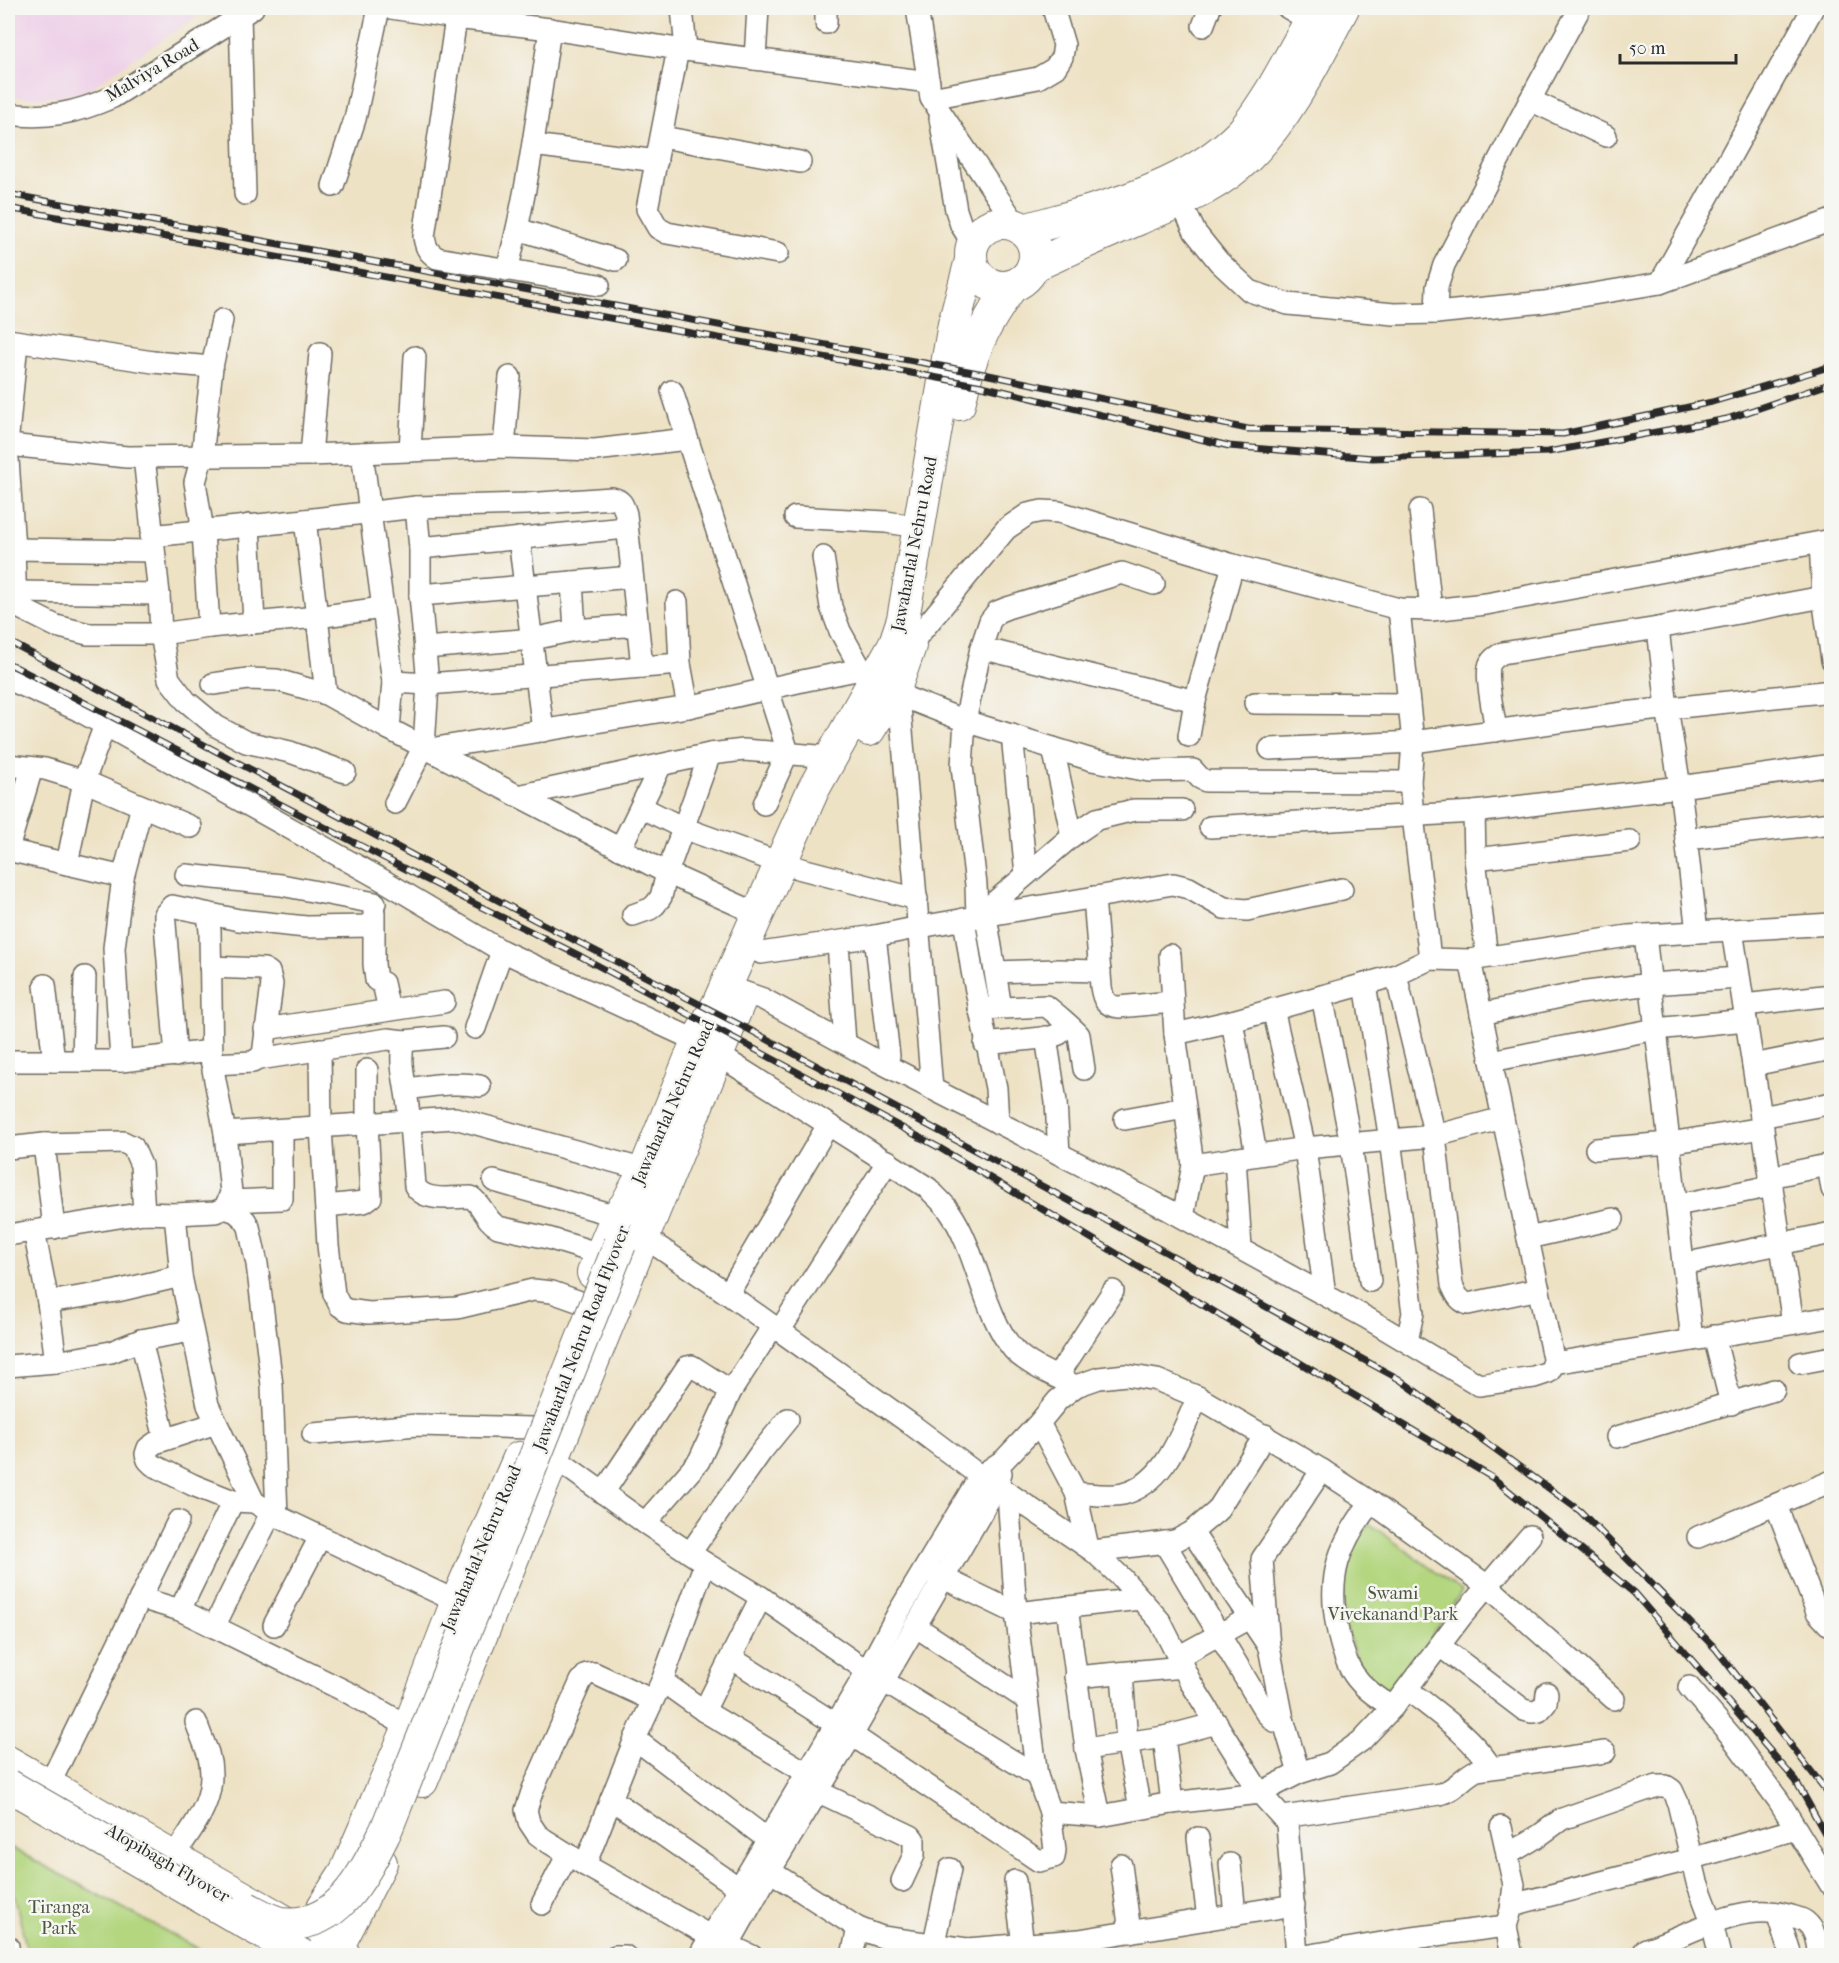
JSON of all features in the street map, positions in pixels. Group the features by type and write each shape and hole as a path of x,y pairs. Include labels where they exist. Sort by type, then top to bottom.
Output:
{"highway":[{"name":"Jawaharlal Nehru Road","path":"299,1948 346,1871 409,1726 457,1601 583,1303 621,1231 734,989 758,914 826,803 884,681 903,619 954,324 972,252 981,231 1002,223 1020,228 1113,203 1219,181 1247,158 1262,141 1292,99 1343,8"},
{"name":"Jawaharlal Nehru Road","path":"734,989 761,953 789,866 798,820 830,757 911,644 925,603 965,377 977,342 990,315 1023,276 1176,191 1191,171 1221,152 1243,131 1279,77 1305,12"},
{"path":"972,252 977,274 982,280 996,286 1023,276 1035,250 1029,236 1020,228"},
{"name":"Jawaharlal Nehru Road","path":"335,1954 418,1790 490,1618 555,1458 621,1231 645,1170 707,1048"},
{"name":"Jawaharlal Nehru Road Flyover","path":"247,1908 279,1923 300,1923 331,1910 349,1894 360,1880 386,1830 621,1231"},
{"path":"8,1762 173,1857 299,1948 335,1954"},
{"name":"Alopibagh Flyover","path":"8,1772 247,1908 335,1954"},
{"name":"Alopibagh Flyover","path":"8,1785 299,1948"},
{"path":"8,1801 280,1956"}],"street":[{"path":"333,186 355,119 379,8"},
{"path":"391,8 755,59 933,97 1038,78 1055,68 1062,57 1064,45 1053,8"},
{"path":"682,8 682,50 646,209 658,228 667,233 778,253"},
{"path":"755,59 758,8"},
{"path":"917,8 956,210 972,252"},
{"path":"1436,313 1437,287 1444,265 1580,8"},
{"path":"1660,284 1813,8"},
{"path":"236,14 245,194"},
{"name":"Malviya Road","path":"8,114 31,117 61,115 88,108 113,97 143,79 236,14"},
{"path":"456,18 424,237 426,248 437,258 599,285"},
{"path":"507,270 518,229 533,145 550,29"},
{"path":"933,97 1020,228"},
{"path":"1530,100 1606,136"},
{"path":"662,137 800,162"},
{"path":"533,145 657,161"},
{"path":"1176,191 1195,232 1219,262 1250,291 1288,304 1394,314 1436,313 1544,302 1660,284 1832,220"},
{"path":"518,229 616,260"},
{"path":"209,627 203,531 195,482 202,457 212,367 222,320"},
{"path":"8,435 12,341 153,362 212,367"},
{"path":"311,455 320,353"},
{"path":"410,451 415,357"},
{"path":"504,447 510,377"},
{"path":"672,391 788,752 764,804"},
{"path":"8,445 127,458 311,455 504,447 595,450 687,440"},
{"path":"362,453 393,682 389,729"},
{"path":"144,457 159,594 160,634 169,679 186,701 216,726 246,742 290,752 345,772"},
{"path":"8,459 14,549 13,600"},
{"path":"14,549 152,543 203,531 416,507 526,504 612,498 623,504 626,514 642,667"},
{"path":"526,504 525,586 543,730"},
{"path":"394,803 427,748 428,684 420,595 420,548 416,507"},
{"path":"1420,510 1431,610"},
{"path":"911,644 1006,529 1028,514 1042,511 1059,512 1233,565 1400,609 1431,610 1486,603 1826,541 1823,597 1832,660"},
{"path":"795,517 886,522 919,527"},
{"path":"305,520 326,694"},
{"path":"249,525 254,623"},
{"path":"420,548 626,528"},
{"path":"823,557 831,607 840,631 884,681 966,721 1092,760 1149,771 1193,770 1206,781 1410,782"},
{"path":"1189,736 1195,701 1233,565"},
{"path":"998,1123 996,1088 979,1009 976,885 962,766 966,721 981,648 990,621 997,612 1007,608 1122,573 1154,584"},
{"path":"420,595 632,577"},
{"path":"572,582 575,630"},
{"path":"13,600 159,594"},
{"path":"1496,731 1489,665 1493,658 1502,653 1658,628 1823,597"},
{"path":"13,600 56,626 88,634 160,634 382,608"},
{"path":"677,602 680,663 688,707"},
{"path":"1400,609 1413,742 1410,782 1430,959"},
{"path":"425,648 533,639 575,630 637,625"},
{"path":"1658,628 1697,932"},
{"path":"981,648 1195,701"},
{"path":"393,682 428,684 680,663"},
{"path":"213,684 248,679 277,680 326,694 667,873 758,914"},
{"path":"427,748 688,707 767,689 884,681"},
{"path":"884,681 920,927 932,1089"},
{"path":"13,685 78,710 105,724 386,882 502,951 707,1048 888,1161 928,1188 950,1211 963,1237 1000,1330 1024,1358 1067,1381 1126,1375 1157,1380 1198,1397 1265,1435 1371,1502 1489,1587 1614,1699"},
{"path":"1270,749 1413,742 1667,708 1832,691"},
{"path":"1255,703 1409,704"},
{"path":"67,864 84,781 105,724"},
{"path":"1012,735 1026,874"},
{"path":"1053,748 1072,836"},
{"path":"518,796 710,754 744,750 830,757"},
{"path":"633,915 655,905 661,897 667,873 710,754"},
{"path":"8,765 45,769 84,781 191,826"},
{"path":"620,849 661,765"},
{"path":"1210,827 1474,812 1680,787 1832,765"},
{"path":"32,768 8,849 123,877"},
{"path":"121,1061 114,948 123,877 142,806"},
{"path":"641,807 683,828 789,866 916,899"},
{"path":"976,917 1072,836 1097,819 1134,810 1182,810"},
{"path":"734,989 763,999 845,1044 1183,1217 1407,1341 1479,1385 1534,1377 1549,1372 1554,1363 1481,1014 1474,812"},
{"path":"1686,838 1832,823"},
{"path":"1475,859 1630,841"},
{"path":"186,875 281,885 375,903"},
{"path":"386,882 375,903 374,964 376,980 383,983 389,1010"},
{"path":"761,953 838,943 1173,884 1189,888 1224,908 1247,910 1342,889"},
{"path":"1095,897 1102,998 1112,1006 1172,1002"},
{"path":"176,1056 165,914 172,906 208,914 306,927 374,926"},
{"path":"208,914 212,1058 225,1133 231,1193 227,1205"},
{"path":"976,917 996,972 1002,1008"},
{"path":"1175,1034 1232,1021 1396,975 1430,959 1478,959 1628,936 1832,924"},
{"path":"1732,930 1793,1323"},
{"path":"1646,935 1692,1340"},
{"path":"876,936 889,1056"},
{"path":"838,943 845,1044"},
{"path":"475,1028 502,951"},
{"path":"1170,955 1175,1034 1193,1165 1183,1217"},
{"path":"210,967 264,969 269,972 272,984 263,1055 259,1059"},
{"path":"996,972 1100,971"},
{"path":"1396,975 1435,1136 1452,1285 1456,1294 1461,1301 1468,1304 1539,1289"},
{"path":"83,1061 85,977"},
{"path":"1481,1014 1579,993 1651,984 1739,978"},
{"path":"1365,984 1390,1140 1413,1314 1407,1341"},
{"path":"45,985 54,1060"},
{"path":"1491,1061 1832,995"},
{"path":"1322,996 1351,1144 1370,1281"},
{"path":"265,1029 444,1002"},
{"path":"979,1009 1046,1006 1076,1030 1081,1039 1084,1069"},
{"path":"1273,1009 1305,1148 1325,1295"},
{"path":"985,1044 1046,1037 1060,1033 1063,1021"},
{"path":"1232,1021 1256,1154"},
{"path":"8,1061 121,1061 176,1056 253,1062 259,1059 388,1039 404,1041 444,1037"},
{"path":"1046,1037 1058,1120 1059,1154"},
{"path":"404,1041 402,1048 415,1186 422,1195 471,1197 477,1201 491,1223 498,1227 548,1238 621,1231"},
{"path":"320,1049 321,1127 326,1206 334,1294 340,1306 347,1310 369,1313 458,1308 533,1290 552,1292 583,1303"},
{"path":"1753,1065 1832,1049"},
{"path":"326,1206 364,1202 371,1197 367,1071"},
{"path":"406,1089 452,1084 480,1086"},
{"path":"1596,1149 1669,1143 1832,1103"},
{"path":"1125,1119 1185,1108"},
{"path":"225,1133 455,1118 645,1170"},
{"path":"1193,1165 1305,1148 1435,1136 1503,1118"},
{"path":"728,1294 828,1125"},
{"path":"8,1235 144,1213 215,1212 227,1205 282,1199 282,1130"},
{"path":"8,1148 44,1144 123,1142 133,1147 141,1165 144,1213"},
{"path":"44,1144 44,1229 48,1302 56,1362"},
{"path":"1235,1158 1241,1248"},
{"path":"645,1523 699,1461 731,1391 888,1161"},
{"path":"1677,1205 1830,1165 1832,1189"},
{"path":"494,1181 621,1231 728,1294 995,1485 1090,1549 1122,1578 1160,1621 1191,1683 1260,1793 1287,1823 1297,1956"},
{"path":"214,1628 267,1511 272,1385 257,1264 249,1227 245,1220 227,1205"},
{"path":"175,1214 181,1276 208,1405 267,1511"},
{"path":"1528,1238 1613,1219"},
{"path":"1683,1264 1832,1233"},
{"path":"48,1302 117,1291 181,1276"},
{"path":"699,1956 720,1945 770,1871 812,1782 875,1675 897,1615 935,1574 995,1485 1004,1460 1058,1400 1113,1291"},
{"path":"1554,1363 1832,1317"},
{"path":"8,1366 56,1362 111,1352 141,1340 191,1331"},
{"path":"1714,1336 1731,1404"},
{"path":"141,1340 165,1439"},
{"path":"1800,1363 1832,1357"},
{"path":"603,1492 687,1367 692,1366 731,1391"},
{"path":"1617,1437 1774,1390"},
{"path":"1076,1493 1122,1494 1152,1478 1163,1467 1173,1450 1198,1397"},
{"path":"542,1904 576,1860 611,1799 662,1681 698,1558 761,1452 788,1419"},
{"path":"216,1423 155,1443 148,1448 146,1454 148,1460 153,1466 193,1485 233,1501 267,1511 490,1618"},
{"path":"1039,1423 1076,1493 1090,1549"},
{"path":"313,1434 417,1425 532,1428"},
{"path":"1090,1549 1175,1541 1192,1532 1216,1511 1265,1435"},
{"path":"555,1458 645,1523 761,1597 875,1675 1037,1776"},
{"path":"1299,1773 1284,1722 1269,1647 1262,1559 1322,1470"},
{"path":"1698,1538 1832,1481"},
{"path":"731,1658 844,1730 1039,1861 1054,1857 1050,1812 1037,1776 1016,1612 995,1485"},
{"path":"180,1610 233,1501"},
{"path":"1371,1502 1358,1519 1344,1545 1335,1571 1332,1604 1342,1652 1351,1670 1372,1696 1393,1707"},
{"path":"1776,1504 1817,1612 1828,1624 1832,1624"},
{"path":"49,1785 178,1521"},
{"path":"1192,1532 1269,1647"},
{"path":"1050,1812 1100,1816 1172,1803 1260,1793 1299,1773 1330,1763 1361,1741 1393,1707 1461,1617 1489,1587 1530,1536"},
{"path":"274,1625 320,1537"},
{"path":"1164,1542 1266,1713 1274,1720 1284,1722"},
{"path":"935,1574 1016,1612 1140,1599"},
{"path":"875,1675 915,1626 935,1574"},
{"path":"704,1711 761,1597"},
{"path":"140,1598 180,1610 351,1694 409,1726"},
{"path":"1067,1607 1086,1749 1100,1816"},
{"path":"1075,1677 1180,1662 1249,1618"},
{"path":"915,1626 1027,1700"},
{"path":"1440,1646 1524,1710 1539,1711 1546,1703 1547,1693"},
{"path":"1122,1672 1126,1742 1140,1808"},
{"path":"652,1700 594,1673 587,1674 581,1681 533,1789 526,1810 529,1822 537,1834 576,1860 720,1945 752,1956"},
{"path":"662,1681 812,1782 911,1836 914,1840 914,1855 902,1881"},
{"path":"1689,1687 1731,1736 1779,1801 1832,1887"},
{"path":"1407,1689 1470,1741 1491,1767"},
{"path":"173,1857 204,1810 209,1794 211,1775 208,1755 196,1722"},
{"path":"1086,1749 1164,1737 1217,1723"},
{"path":"1164,1737 1172,1803"},
{"path":"635,1739 767,1839"},
{"path":"1283,1817 1440,1794 1451,1791 1470,1773 1491,1767 1605,1752"},
{"path":"720,1945 739,1888 767,1839 812,1782"},
{"path":"1507,1855 1562,1819 1657,1786 1666,1786 1672,1790 1678,1803 1697,1882 1712,1923 1720,1956"},
{"path":"611,1799 739,1888"},
{"path":"1501,1827 1514,1885 1512,1905 1506,1926 1512,1956"},
{"path":"1512,1905 1692,1859 1796,1829"},
{"path":"1198,1838 1208,1919"},
{"path":"1230,1864 1235,1915"},
{"path":"1122,1865 1130,1932"},
{"path":"933,1950 951,1869"},
{"path":"770,1871 858,1928 882,1937 933,1950 1078,1940 1294,1905"},
{"path":"1015,1881 1023,1945"},
{"path":"1204,1885 1232,1885"},
{"path":"1641,1956 1646,1949 1712,1923 1749,1913 1768,1911 1805,1921 1816,1939 1819,1956"},
{"path":"1777,1913 1791,1956"},
{"path":"1305,1956 1406,1947 1506,1926"},
{"path":"852,1956 858,1928"},
{"path":"8,1946 9,1956"},
{"path":"615,1956 625,1956"}],"shaded area":[{"path":"8,8 204,8 205,11 84,92 40,98 8,96"}],"green space":[{"name":"Swami Vivekanand Park","path":"1370,1524 1462,1591 1394,1694 1382,1690 1371,1682 1357,1661 1344,1621 1342,1578 1357,1538"},
{"name":"Tiranga Park","path":"8,1846 210,1955 28,1955 8,1867"}],"railway":[{"path":"8,194 984,374 1248,429 1563,434 1712,402 1832,366"},
{"path":"8,208 982,386 1229,446 1373,458 1548,452 1727,419 1832,383"},
{"path":"8,641 537,921 748,1029 1399,1379 1580,1511 1716,1649 1832,1798"},
{"path":"8,663 421,877 580,956 938,1147 1493,1478 1634,1593 1796,1781 1832,1846"}]}
